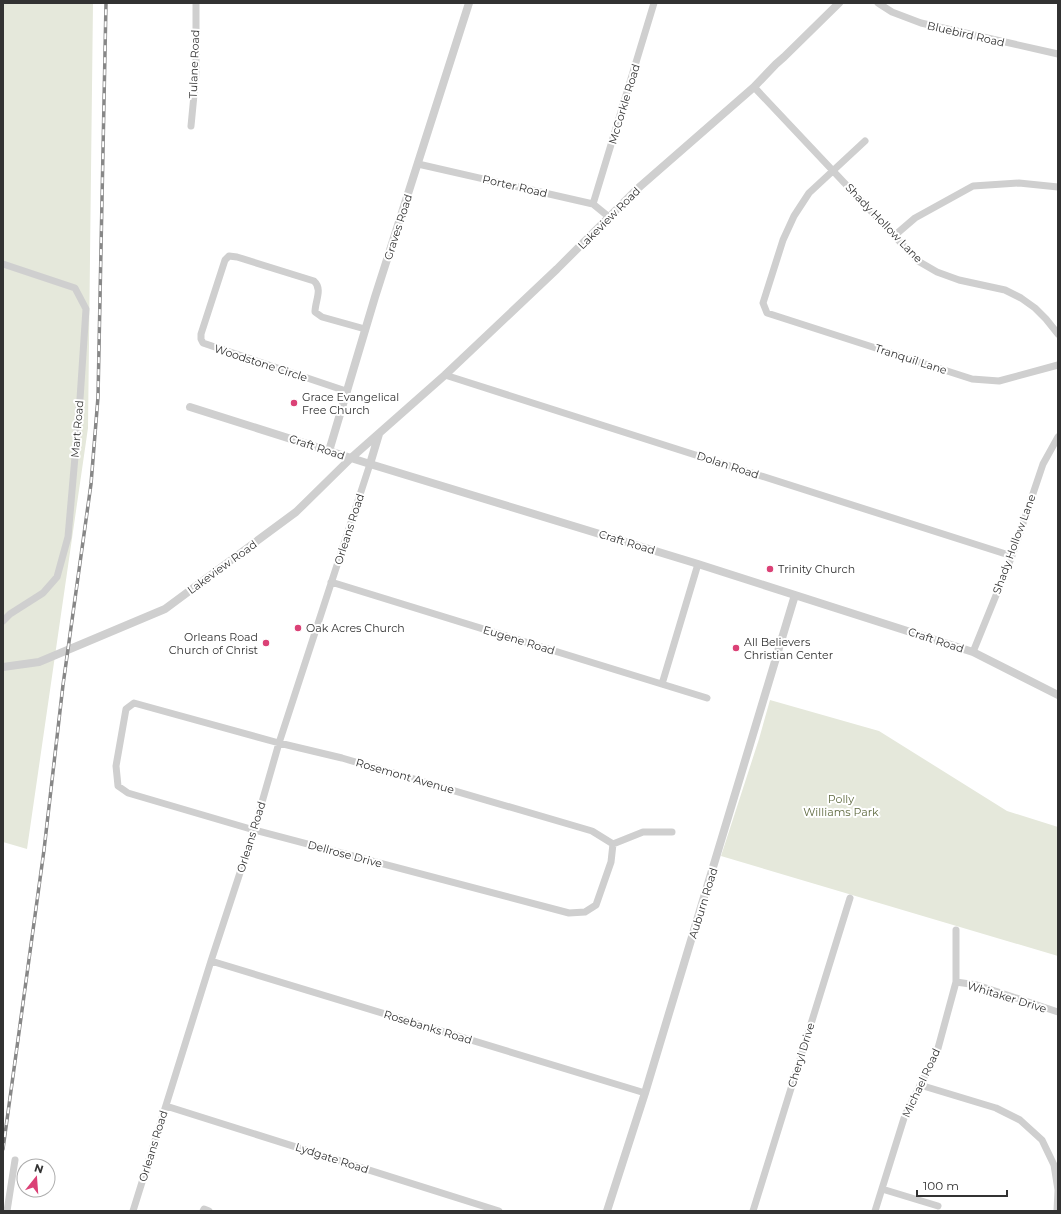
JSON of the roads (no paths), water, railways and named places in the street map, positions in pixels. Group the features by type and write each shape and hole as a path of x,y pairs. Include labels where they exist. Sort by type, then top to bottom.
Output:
{"street":[{"name":"Tulane Road","path":"191,126 196,74 196,3"},
{"name":"Graves Road","path":"329,451 365,330 469,3"},
{"name":"McCorkle Road","path":"593,204 654,3"},
{"name":"Lakeview Road","path":"3,667 39,662 165,609 296,512 351,458 445,375 557,269 636,190 754,87 839,3"},
{"name":"Bluebird Road","path":"878,3 892,12 921,23 1058,54"},
{"name":"Shady Hollow Lane","path":"754,87 918,261 936,272 959,280 1005,290 1021,298 1046,319 1058,334"},
{"path":"833,170 865,141"},
{"name":"Porter Road","path":"418,164 593,204 609,217"},
{"name":"Tranquil Lane","path":"833,170 809,193 794,216 783,240 763,304 766,313 972,379 999,381 1058,365"},
{"path":"894,236 915,218 973,186 1019,183 1058,187"},
{"name":"Woodstone Circle","path":"346,391 203,343 201,334 225,260 228,256 237,257 314,281 318,285 319,289 315,304 315,312 322,317 365,330"},
{"name":"Mart Road","path":"3,264 75,288 86,309 68,537 57,577 43,593 10,614 3,621"},
{"name":"Dolan Road","path":"445,375 1012,556"},
{"name":"Craft Road","path":"190,407 370,464 698,564 973,652 1058,695"},
{"path":"370,464 379,433"},
{"name":"Shady Hollow Lane","path":"973,652 1012,556 1043,464 1058,437"},
{"name":"Orleans Road","path":"133,1211 211,961 254,830 279,743 370,464"},
{"path":"662,684 698,564"},
{"name":"Eugene Road","path":"331,582 707,698"},
{"name":"Auburn Road","path":"607,1211 645,1093 795,595"},
{"name":"Rosemont Avenue","path":"134,703 279,743 342,758 592,831 613,844"},
{"name":"Dellrose Drive","path":"134,703 126,710 116,766 118,786 128,793 254,830 569,913 585,912 596,905 611,862 613,844"},
{"path":"613,844 643,832 672,832"},
{"name":"Cheryl Drive","path":"753,1211 850,898"},
{"name":"Michael Road","path":"875,1211 905,1115 937,1052 956,982 956,930"},
{"name":"Rosebanks Road","path":"211,961 645,1093"},
{"name":"Whitaker Drive","path":"956,982 978,985 1058,1012"},
{"path":"920,1085 996,1108 1020,1120 1042,1140 1054,1165 1058,1190 1057,1211"},
{"name":"Lydgate Road","path":"166,1106 499,1211"},
{"path":"7,1211 15,1160"},
{"path":"882,1189 938,1206"},
{"path":"203,1211 204,1209 209,1211"}],"railway":[{"path":"3,1149 44,850 63,685 91,484 98,397 106,3"}],"place":[{"name":"Grace Evangelical Free Church","path":"294,403"},
{"name":"Trinity Church","path":"770,569"},
{"name":"Oak Acres Church","path":"298,628"},
{"name":"Orleans Road Church of Christ","path":"266,643"},
{"name":"All Believers Christian Center","path":"736,648"}],"park label":[{"name":"Polly Williams Park","path":"841,805"}]}
